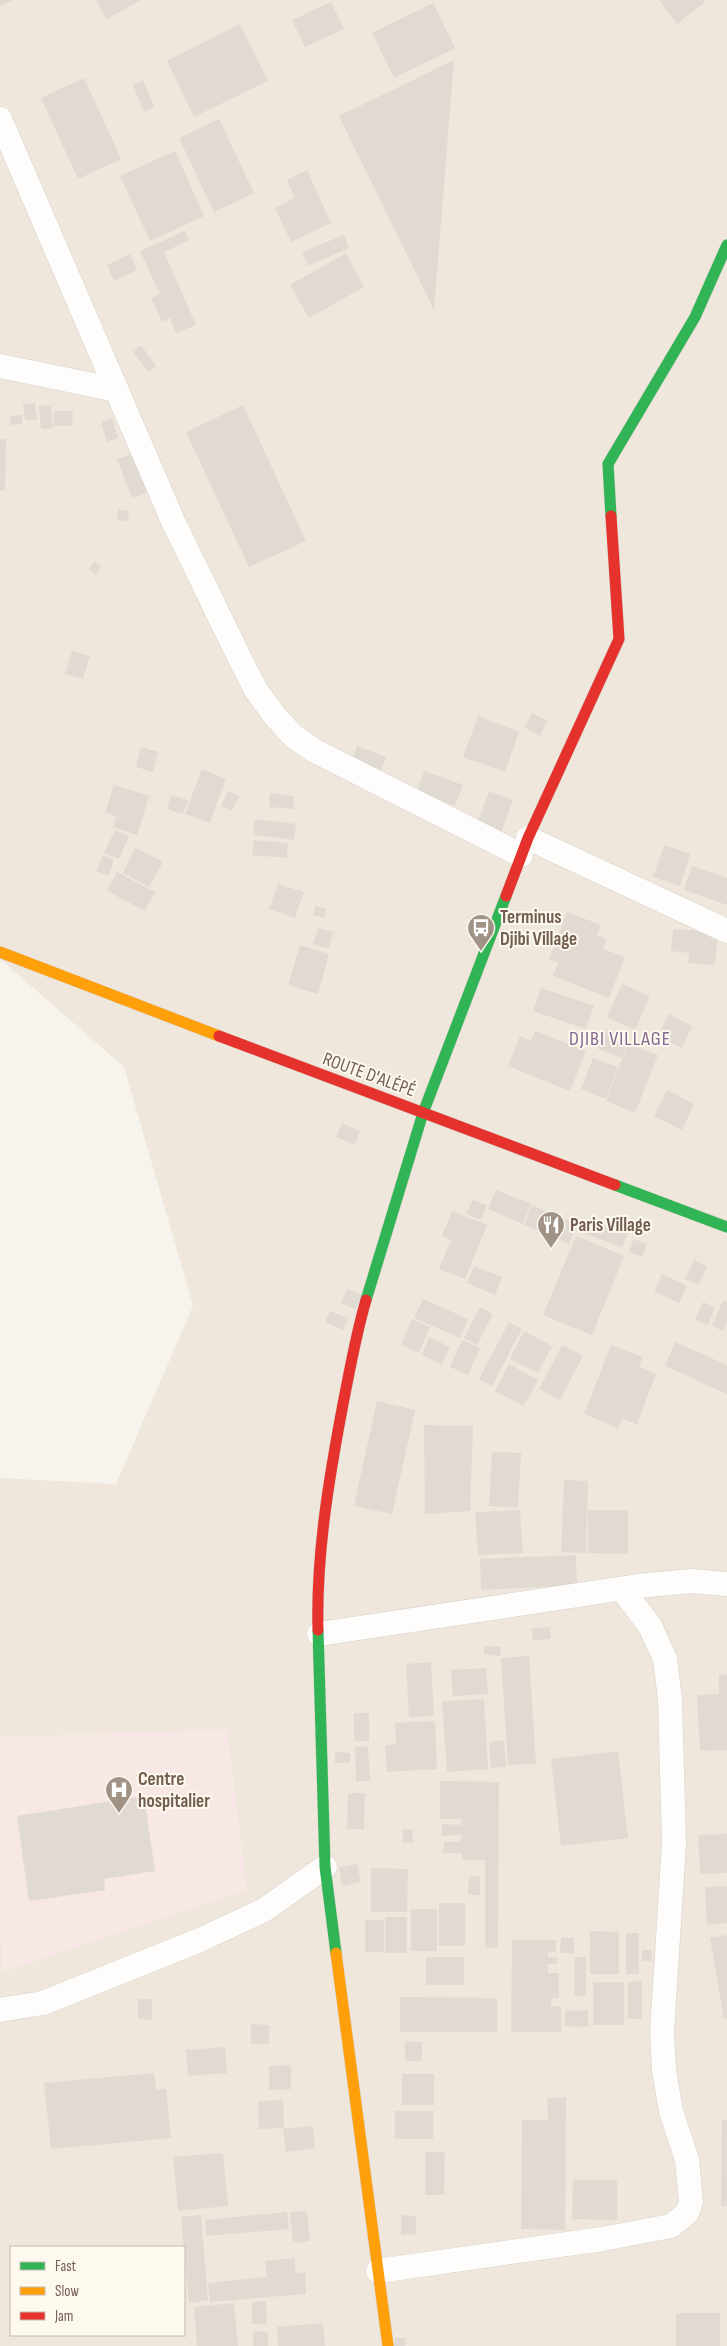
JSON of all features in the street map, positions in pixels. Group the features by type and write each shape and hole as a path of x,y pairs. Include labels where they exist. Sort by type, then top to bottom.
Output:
{"street":[{"path":"0,119 173,521 256,690 275,716 294,736 315,751 524,847 727,931"},
{"path":"388,2346 325,1867 318,1592 330,1469 358,1327 423,1113 524,847 619,640 608,464 695,317 727,245"},
{"path":"0,366 117,390"},
{"name":"ROUTE D'ALÉPÉ","path":"0,952 370,1095 727,1227"},
{"path":"319,1634 692,1581 727,1584"},
{"path":"378,2271 602,2239 671,2226 687,2214 691,2202 687,2160 671,2111 664,2070 662,2032 674,1843 670,1700 665,1659 650,1626 623,1590"},
{"path":"0,2010 43,2003 200,1940 264,1910 325,1867"}],"shaded area":[{"path":"0,0 727,0 727,2346 0,2346 0,1478 116,1484 193,1306 124,1067 0,959"},
{"name":"Centre hospitalier","path":"227,1729 247,1890 3,1972 0,1934 0,1737"}],"building":[{"path":"0,0 13,0 0,6"},
{"path":"96,0 141,0 106,19"},
{"path":"659,0 703,0 705,2 677,24"},
{"path":"331,2 344,29 305,47 292,20"},
{"path":"433,3 455,48 394,78 372,33"},
{"path":"240,24 268,81 194,117 167,61"},
{"path":"454,60 434,310 339,116"},
{"path":"84,78 121,159 78,179 41,98"},
{"path":"143,80 154,107 144,112 133,85"},
{"path":"219,119 254,193 214,212 179,138"},
{"path":"175,151 204,216 150,241 120,176"},
{"path":"307,170 331,223 291,242 275,208 295,198 287,180"},
{"path":"185,231 189,240 164,252 196,325 176,333 170,318 162,322 151,298 160,294 140,251"},
{"path":"344,235 349,248 308,266 302,252"},
{"path":"346,253 364,287 309,318 290,285"},
{"path":"130,254 137,270 114,281 107,265"},
{"path":"141,345 156,366 148,372 133,352"},
{"path":"35,403 37,420 25,420 23,404"},
{"path":"51,405 53,428 41,429 39,406"},
{"path":"243,405 306,541 249,567 186,432"},
{"path":"54,411 73,411 72,426 54,426"},
{"path":"22,415 22,424 11,425 10,416"},
{"path":"112,418 118,438 107,442 101,422"},
{"path":"0,439 6,439 5,490 0,490"},
{"path":"132,454 147,492 132,498 117,459"},
{"path":"118,509 129,511 128,521 117,520"},
{"path":"94,561 101,566 96,575 89,570"},
{"path":"72,651 90,656 83,679 65,674"},
{"path":"532,713 547,721 540,736 525,728"},
{"path":"478,716 519,732 505,772 463,757"},
{"path":"357,746 386,757 380,773 351,763"},
{"path":"141,747 158,752 153,772 136,767"},
{"path":"202,769 226,779 210,823 185,814"},
{"path":"424,771 463,785 455,806 417,792"},
{"path":"114,785 149,796 137,835 113,827 116,816 105,813"},
{"path":"228,791 239,796 232,811 221,806"},
{"path":"489,791 513,800 500,836 476,827"},
{"path":"270,793 294,796 293,809 269,807"},
{"path":"171,795 188,800 183,814 167,809"},
{"path":"255,819 296,824 294,840 253,835"},
{"path":"115,830 129,836 119,859 104,853"},
{"path":"254,840 288,843 287,858 252,855"},
{"path":"664,845 690,854 680,886 653,877"},
{"path":"135,848 163,862 149,887 123,873"},
{"path":"103,855 114,860 108,876 96,871"},
{"path":"692,866 727,878 727,905 684,890"},
{"path":"117,872 155,892 145,911 107,891"},
{"path":"278,884 304,892 295,918 269,909"},
{"path":"315,906 326,909 325,918 313,915"},
{"path":"567,912 601,925 597,935 607,939 603,949 625,957 609,998 553,976 558,963 549,959"},
{"path":"318,928 333,932 329,948 313,945"},
{"path":"673,929 718,932 715,965 688,963 689,953 671,951"},
{"path":"300,945 329,954 318,994 288,985"},
{"path":"622,984 650,996 635,1030 607,1017"},
{"path":"541,988 594,1006 586,1029 533,1011"},
{"path":"669,1014 692,1026 682,1048 658,1036"},
{"path":"606,1029 629,1038 622,1058 598,1049"},
{"path":"535,1031 586,1051 570,1091 508,1066 520,1036 531,1041"},
{"path":"628,1044 658,1055 635,1113 606,1101"},
{"path":"593,1058 618,1067 606,1099 581,1089"},
{"path":"667,1090 694,1104 682,1130 654,1116"},
{"path":"342,1123 360,1131 355,1145 336,1137"},
{"path":"496,1190 531,1204 523,1224 488,1209"},
{"path":"473,1200 487,1205 481,1220 466,1214"},
{"path":"532,1205 577,1224 569,1244 524,1225"},
{"path":"452,1211 487,1225 465,1279 439,1269 451,1240 442,1236"},
{"path":"586,1218 628,1233 622,1247 582,1233"},
{"path":"576,1236 624,1256 592,1335 543,1315"},
{"path":"633,1239 647,1244 642,1257 629,1252"},
{"path":"694,1260 707,1266 699,1285 685,1279"},
{"path":"474,1266 502,1277 495,1295 467,1283"},
{"path":"662,1274 687,1286 679,1303 654,1292"},
{"path":"347,1289 362,1295 355,1310 341,1303"},
{"path":"423,1299 468,1319 460,1338 414,1318"},
{"path":"723,1300 727,1302 727,1322 723,1331 712,1326"},
{"path":"703,1302 715,1307 708,1325 695,1320"},
{"path":"480,1307 493,1314 477,1345 464,1338"},
{"path":"330,1311 348,1318 343,1330 325,1322"},
{"path":"412,1319 430,1327 419,1353 401,1345"},
{"path":"509,1322 522,1329 492,1386 479,1379"},
{"path":"524,1331 552,1346 538,1373 510,1359"},
{"path":"429,1337 450,1347 442,1364 422,1355"},
{"path":"462,1340 480,1348 468,1375 450,1367"},
{"path":"675,1342 727,1365 727,1394 665,1366"},
{"path":"562,1345 583,1356 560,1400 539,1389"},
{"path":"611,1345 643,1357 639,1367 656,1374 637,1424 622,1419 618,1428 584,1414"},
{"path":"509,1364 538,1380 524,1406 495,1391"},
{"path":"377,1401 415,1410 392,1514 354,1506"},
{"path":"424,1425 473,1426 470,1511 425,1514"},
{"path":"492,1452 521,1453 518,1508 489,1506"},
{"path":"564,1480 588,1481 586,1553 561,1552"},
{"path":"520,1510 523,1553 478,1555 475,1512"},
{"path":"588,1510 628,1510 628,1554 588,1553"},
{"path":"576,1555 577,1585 481,1590 480,1559"},
{"path":"550,1627 551,1639 533,1640 532,1628"},
{"path":"485,1646 501,1647 500,1656 484,1654"},
{"path":"529,1656 536,1764 508,1765 501,1658"},
{"path":"431,1662 434,1716 409,1717 406,1664"},
{"path":"486,1668 488,1694 453,1696 451,1670"},
{"path":"727,1674 727,1750 700,1751 697,1695 719,1694 719,1675"},
{"path":"484,1699 488,1769 447,1772 442,1701"},
{"path":"354,1713 369,1713 369,1741 354,1741"},
{"path":"435,1721 437,1769 387,1772 385,1745 396,1744 395,1723"},
{"path":"504,1740 506,1767 491,1768 489,1742"},
{"path":"368,1746 370,1781 356,1781 355,1747"},
{"path":"618,1751 628,1838 561,1846 551,1759"},
{"path":"335,1752 350,1753 350,1763 335,1763"},
{"path":"440,1781 499,1782 498,1948 485,1947 485,1860 462,1860 462,1853 443,1853 444,1842 461,1842 461,1835 442,1836 442,1824 461,1825 461,1819 440,1819"},
{"path":"348,1793 365,1793 364,1829 347,1829"},
{"path":"144,1796 155,1871 104,1879 105,1890 29,1901 17,1816"},
{"path":"403,1829 412,1829 413,1843 403,1843"},
{"path":"727,1834 727,1873 700,1874 698,1835"},
{"path":"357,1864 361,1882 342,1886 339,1868"},
{"path":"371,1868 408,1869 407,1912 371,1912"},
{"path":"480,1876 480,1895 468,1895 469,1877"},
{"path":"727,1886 727,1923 707,1925 705,1887"},
{"path":"439,1903 465,1903 465,1946 439,1946"},
{"path":"411,1909 437,1909 437,1951 411,1951"},
{"path":"385,1917 407,1917 407,1953 385,1953"},
{"path":"365,1920 384,1920 384,1952 365,1952"},
{"path":"590,1931 619,1932 619,1974 590,1974"},
{"path":"626,1933 639,1933 639,1974 626,1974"},
{"path":"727,1935 727,2019 724,2019 710,1938"},
{"path":"561,1938 574,1938 574,1953 560,1953"},
{"path":"512,1940 556,1940 556,1952 548,1951 548,1957 557,1957 557,1964 548,1964 548,1973 559,1973 559,1998 551,1998 551,2006 561,2006 561,2032 511,2032"},
{"path":"642,1950 651,1950 652,1961 642,1961"},
{"path":"426,1957 464,1957 464,1985 426,1985"},
{"path":"575,1957 586,1957 586,1996 574,1996"},
{"path":"642,1981 642,2019 628,2019 628,1982"},
{"path":"593,1982 624,1982 624,2025 593,2025"},
{"path":"400,1997 497,1998 497,2032 400,2032"},
{"path":"138,1999 152,1999 152,2020 138,2019"},
{"path":"588,2010 588,2027 565,2026 565,2011"},
{"path":"251,2024 269,2025 269,2044 251,2044"},
{"path":"405,2041 422,2042 422,2061 405,2061"},
{"path":"225,2047 227,2073 188,2076 186,2050"},
{"path":"291,2065 291,2089 269,2090 269,2066"},
{"path":"154,2073 156,2090 166,2089 171,2138 51,2149 44,2083"},
{"path":"402,2074 434,2074 434,2105 402,2105"},
{"path":"566,2097 565,2230 521,2229 522,2120 548,2120 547,2098"},
{"path":"283,2100 284,2128 259,2129 258,2101"},
{"path":"395,2111 433,2111 433,2139 395,2139"},
{"path":"722,2120 727,2120 727,2206 721,2206"},
{"path":"313,2126 315,2148 286,2152 283,2129"},
{"path":"425,2152 445,2152 444,2195 425,2195"},
{"path":"223,2153 228,2206 178,2211 173,2157"},
{"path":"573,2180 617,2180 617,2220 572,2219"},
{"path":"307,2211 310,2241 293,2243 290,2212"},
{"path":"287,2212 289,2229 206,2236 205,2220"},
{"path":"201,2215 208,2300 189,2303 181,2217"},
{"path":"401,2215 416,2216 416,2234 401,2235"},
{"path":"294,2258 296,2273 305,2272 306,2294 210,2302 208,2283 267,2277 265,2261"},
{"path":"266,2301 267,2324 252,2324 252,2302"},
{"path":"234,2303 238,2346 197,2346 194,2307"},
{"path":"676,2313 720,2313 720,2346 676,2346"},
{"path":"323,2323 325,2346 278,2346 277,2327"},
{"path":"253,2331 268,2332 268,2346 253,2346"},
{"path":"395,2338 406,2338 405,2346 394,2346"}],"traffic: fast":[{"path":"611,516 608,464 695,317 727,245"},
{"path":"366,1300 423,1113 506,896"},
{"path":"615,1185 727,1227"},
{"path":"318,1630 325,1867 336,1953"}],"traffic: slow":[{"path":"0,952 219,1036"},
{"path":"336,1953 388,2346"}],"traffic: jam":[{"path":"506,896 528,838 619,639 611,516"},
{"path":"219,1036 615,1185"},
{"path":"318,1630 319,1573 328,1488 351,1365 366,1300"}],"place":[{"name":"Terminus Djibi Village","path":"481,952"},
{"name":"Paris Village","path":"551,1249"},
{"name":"Centre hospitalier","path":"119,1814"}],"district":[{"name":"DJIBI VILLAGE","path":"620,1039"}]}
